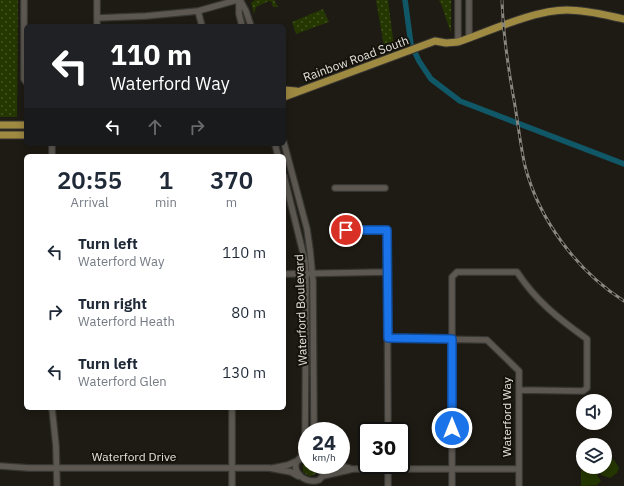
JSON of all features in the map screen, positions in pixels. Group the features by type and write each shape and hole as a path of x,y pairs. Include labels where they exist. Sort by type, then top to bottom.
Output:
{"main road":[{"path":"458,42 534,16 565,10 589,11 624,19"},
{"name":"Rainbow Road South","path":"286,96 435,41 446,43 458,42"},
{"path":"286,90 298,91"},
{"path":"0,125 24,125"},
{"path":"0,135 24,135"}],"street":[{"path":"24,0 24,79"},
{"path":"97,0 97,24"},
{"path":"97,18 146,16 198,11 239,0"},
{"path":"239,0 239,14 242,24"},
{"path":"239,0 246,11 250,24"},
{"path":"458,0 458,42"},
{"path":"469,0 469,38"},
{"path":"198,11 201,24"},
{"name":"Waterford Boulevard","path":"285,146 307,229 313,273 314,422"},
{"name":"Waterford Boulevard","path":"286,184 297,226 306,273 306,422"},
{"path":"335,188 385,188"},
{"path":"346,230 387,230 388,422"},
{"path":"286,274 387,272"},
{"path":"452,486 452,277 457,272 517,272 550,311 587,339 586,388 583,391 519,390"},
{"name":"Waterford Way","path":"388,338 487,340 519,372 519,486"},
{"path":"52,410 57,486"},
{"path":"232,410 232,486"},
{"name":"Waterford Drive","path":"0,466 57,468 269,468 288,465 298,460"},
{"path":"298,463 296,468 298,476 305,484 317,484 323,476 358,469"},
{"name":"Waterford Drive","path":"269,468 291,472 298,476"},
{"path":"410,468 519,469"},
{"path":"388,474 388,486"}],"green space":[{"path":"0,0 18,0 17,117 0,117"},
{"path":"255,0 274,0 278,7 273,7 271,1 269,1 256,7 254,14 251,3"},
{"path":"376,0 388,0 394,46 385,52"},
{"path":"439,0 451,0 451,33 441,4"},
{"path":"323,9 329,22 296,34 292,22"},
{"path":"612,459 614,460 619,468 617,473 610,478 601,475 612,474"},
{"path":"581,474 596,474 601,481 597,485 581,486"}],"waterway":[{"path":"405,0 411,44 419,61 431,79 460,101 624,164"}],"railway":[{"path":"502,0 510,75 523,158 531,186 550,225 562,242 591,275 624,301"}],"route":[{"path":"346,230 387,230 388,338 452,339 452,428"}]}
